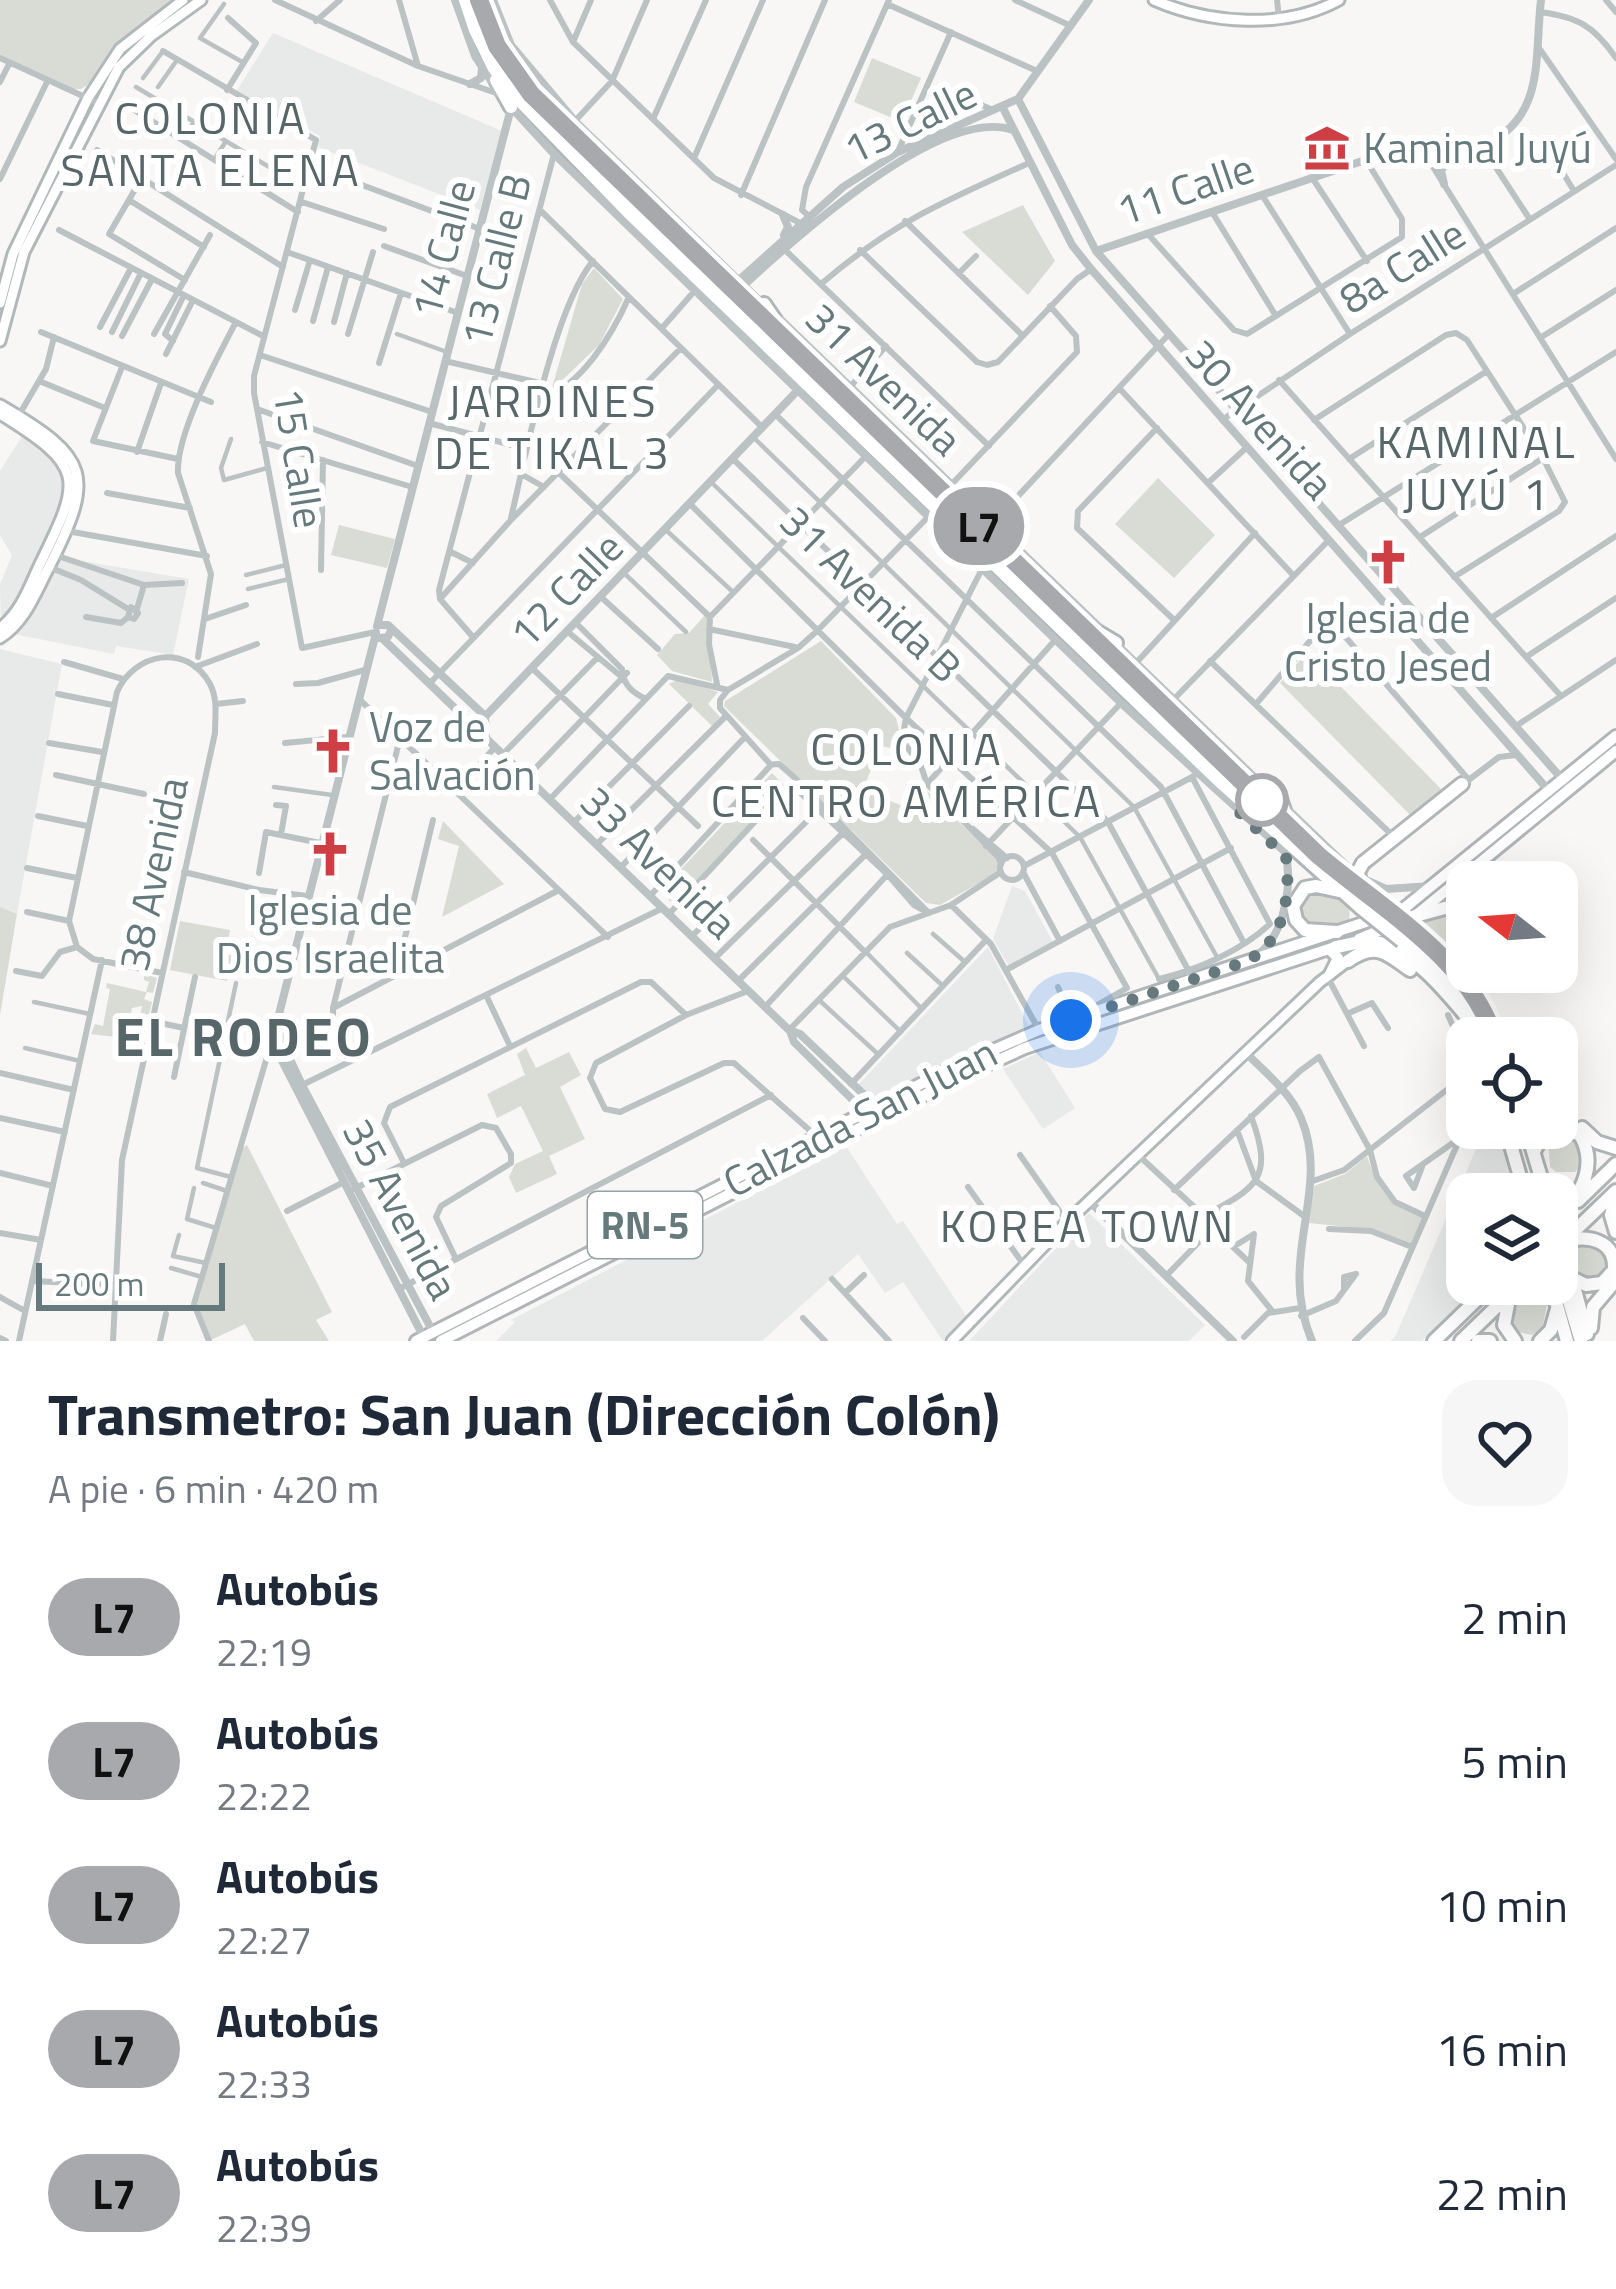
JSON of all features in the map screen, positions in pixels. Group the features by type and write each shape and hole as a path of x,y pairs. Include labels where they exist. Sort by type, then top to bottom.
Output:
{"highway":[{"path":"466,0 488,67 511,107"},
{"path":"479,0 497,46 531,94 1068,612 1284,831 1305,860 1343,893"},
{"path":"488,67 631,215 1190,751 1405,935 1457,989 1470,1017"},
{"path":"598,195 631,215"},
{"path":"764,304 797,351"},
{"path":"932,518 980,549"},
{"path":"1068,612 1115,643"},
{"path":"1190,751 1195,775"},
{"path":"1363,896 1358,869 1363,863 1466,782"},
{"path":"1280,799 1285,852 1305,860"},
{"path":"1363,896 1310,886 1300,891 1293,906 1296,920 1305,930 1334,942 1373,937 1390,946 1432,978 1465,1017"},
{"path":"1414,916 1446,908"},
{"path":"1405,935 1446,957"},
{"path":"1348,961 1366,950 1378,950 1432,978"},
{"path":"1440,955 1473,990 1485,1017"},
{"path":"1578,1125 1602,1145 1616,1148"},
{"path":"1578,1134 1588,1156 1578,1195"},
{"path":"1512,1149 1519,1173"},
{"path":"1532,1149 1538,1173"},
{"path":"1513,1153 1513,1173"},
{"path":"1578,1209 1616,1164"},
{"path":"1578,1219 1616,1194"},
{"path":"1616,1194 1610,1215 1616,1232"},
{"path":"1578,1237 1600,1242 1615,1262 1612,1274 1602,1283 1578,1281"},
{"path":"1587,1341 1593,1307 1616,1280"},
{"path":"1578,1303 1587,1341"},
{"path":"1434,1341 1469,1305"},
{"path":"1461,1341 1498,1305"},
{"path":"1510,1305 1504,1325 1515,1341"},
{"path":"1540,1341 1553,1326 1556,1305"},
{"path":"1558,1305 1567,1341"},
{"path":"1575,1305 1587,1341"},
{"path":"1478,1341 1490,1341"}],"main road":[{"path":"0,303 13,254 120,49 183,0"},
{"path":"0,341 24,252 93,101 133,51 201,0"},
{"path":"1154,0 1207,16 1279,19 1340,0"},
{"path":"0,405 53,438 75,466 78,501 46,566 0,628"},
{"path":"0,414 53,448 69,474 65,513 46,566 23,616 0,638"},
{"name":"Calzada San Juan","path":"1565,784 1616,736"},
{"name":"Calzada San Juan","path":"429,1338 876,1115 1025,1048 1334,942 1402,910 1565,784 1616,752"},
{"name":"Calzada San Juan","path":"1373,937 1414,916 1552,794"},
{"path":"952,1341 1067,1222 1373,937"},
{"path":"1328,975 1338,958 1334,942"},
{"name":"Calzada San Juan","path":"429,1338 818,1137 876,1115 954,1067 1039,1030 1191,975 1334,942"}],"street":[{"path":"275,0 418,66 499,94"},
{"path":"316,21 340,0"},
{"path":"399,0 418,66"},
{"name":"31 Avenida","path":"455,0 499,94 554,154 1195,775 1285,852"},
{"name":"31 Avenida","path":"493,0 511,45 575,121 1345,864 1367,883 1386,889 1434,886"},
{"path":"550,0 573,42 714,178 800,223"},
{"path":"573,42 591,0"},
{"path":"575,121 612,81 647,0"},
{"path":"652,119 706,0"},
{"path":"694,158 763,0"},
{"path":"741,195 825,0"},
{"path":"1015,0 1070,26"},
{"name":"13 Calle","path":"741,283 842,188 898,152 1018,99 1089,0"},
{"path":"1277,0 1279,19"},
{"path":"1606,0 1616,12"},
{"path":"783,215 793,211 806,187 888,2 1040,72"},
{"path":"224,4 200,38 244,63"},
{"path":"1540,5 1586,23 1616,58"},
{"name":"11 Calle","path":"1096,251 1366,160 1405,151 1428,159 1451,157 1510,131 1531,97 1540,5"},
{"path":"143,78 163,51 227,90 256,43 228,18"},
{"path":"898,152 951,32"},
{"path":"1536,45 1616,162"},
{"path":"0,58 93,101"},
{"path":"158,87 177,60"},
{"path":"0,82 10,62"},
{"path":"470,84 488,67"},
{"path":"0,179 48,80"},
{"path":"136,86 304,188"},
{"name":"15 Calle","path":"227,90 316,140 253,385 302,648 378,631"},
{"path":"958,95 1000,110"},
{"name":"30 Avenida","path":"1018,99 1096,251 1565,784"},
{"path":"123,103 298,212"},
{"name":"14 Calle","path":"208,1341 194,1306 268,1057 281,1051 277,1012 511,107"},
{"name":"30 Avenida","path":"1000,110 1091,269 1552,794"},
{"path":"980,118 1011,127"},
{"path":"183,140 194,122"},
{"name":"13 Calle","path":"783,243 874,176 924,149 988,123 1011,127"},
{"path":"214,160 226,141"},
{"path":"1482,146 1530,220"},
{"path":"97,150 284,267"},
{"name":"13 Calle B","path":"440,594 554,154"},
{"path":"1552,154 1574,191"},
{"path":"1444,184 1441,168 1451,157"},
{"path":"1428,159 1616,459"},
{"path":"1147,233 1240,334 1251,333 1400,240 1402,219 1366,160"},
{"path":"821,284 905,220 1031,162"},
{"name":"8a Calle","path":"1222,420 1616,162"},
{"path":"346,178 479,229"},
{"path":"1313,179 1367,261"},
{"path":"140,181 109,234 184,280"},
{"path":"806,187 802,210 808,216"},
{"path":"1262,195 1350,334"},
{"path":"129,200 204,247"},
{"path":"301,202 384,229"},
{"path":"540,210 763,427"},
{"path":"1211,212 1276,316"},
{"path":"783,215 788,227 783,243 989,446"},
{"path":"905,220 1023,335"},
{"path":"1068,236 1072,224 1082,225"},
{"path":"1512,294 1616,228"},
{"path":"59,230 265,337"},
{"path":"172,341 165,334 184,280 210,235"},
{"path":"384,246 467,276"},
{"name":"11 Calle","path":"860,250 977,362 990,365 1091,269"},
{"path":"287,252 458,313"},
{"path":"348,334 373,252"},
{"path":"959,273 976,256"},
{"path":"295,310 310,260"},
{"path":"510,521 544,384 577,280 592,261"},
{"path":"313,321 328,266"},
{"path":"100,327 131,268"},
{"path":"112,332 141,273"},
{"path":"334,322 347,273"},
{"path":"122,336 152,279"},
{"path":"1540,338 1616,290"},
{"path":"154,334 181,293"},
{"path":"380,363 401,293"},
{"path":"662,328 692,295"},
{"path":"541,400 554,395 602,347 629,297"},
{"path":"166,354 194,300"},
{"path":"951,485 1036,399 1078,346 1076,335 1051,306"},
{"path":"198,657 211,584 178,459 236,322"},
{"path":"41,332 212,402"},
{"path":"397,334 497,374 544,384"},
{"path":"992,524 1169,334"},
{"path":"1314,420 1443,337 1456,334 1467,340 1543,458 1565,502 1559,511 1454,577"},
{"path":"19,416 49,363 54,338"},
{"path":"850,387 886,346"},
{"path":"472,636 440,594 681,348"},
{"path":"1338,526 1615,354"},
{"path":"260,355 526,449"},
{"path":"122,367 93,442 178,459"},
{"path":"1349,459 1487,370"},
{"path":"1279,380 1560,695"},
{"path":"39,381 105,409"},
{"path":"137,452 161,383"},
{"path":"429,684 718,385"},
{"path":"1120,388 1293,575"},
{"name":"12 Calle","path":"475,727 799,389"},
{"path":"257,409 418,466"},
{"path":"775,414 1161,787 1244,941 1191,975 1159,979"},
{"path":"1157,428 1075,519 1078,528 1174,620"},
{"path":"753,437 1134,807 1217,958"},
{"path":"231,439 221,468 224,480 267,468"},
{"path":"262,442 412,487"},
{"path":"1209,482 1246,448"},
{"path":"724,688 714,677 710,616 867,455"},
{"path":"1419,538 1543,458"},
{"path":"733,459 1108,822 1191,975"},
{"path":"321,570 322,460"},
{"path":"558,472 710,616"},
{"path":"521,474 544,487"},
{"name":"31 Avenida B","path":"711,482 1080,838 1159,979"},
{"path":"107,493 190,508"},
{"path":"689,504 906,718 1052,853 1127,988 1074,1019 1058,987"},
{"path":"550,799 662,680 677,676 724,688 798,648 932,518"},
{"path":"666,529 733,592"},
{"path":"67,531 207,556"},
{"path":"1136,663 1255,533"},
{"path":"1491,618 1616,536"},
{"path":"1174,700 1329,540"},
{"path":"451,552 473,563"},
{"path":"246,575 286,565"},
{"path":"46,566 144,584 182,583"},
{"path":"46,566 81,580 131,612"},
{"path":"983,567 906,718 902,740 921,766 927,784 988,844 1007,858 1017,858 1060,940"},
{"path":"624,573 686,632"},
{"path":"248,589 289,579"},
{"path":"86,616 123,623 144,584"},
{"path":"601,597 658,649"},
{"path":"1526,657 1616,598"},
{"path":"205,619 246,604"},
{"path":"576,623 622,669 633,692 646,700"},
{"path":"709,628 798,648"},
{"path":"1256,704 1316,634 1327,629 1342,633 1466,782"},
{"path":"378,631 440,672 485,716 487,738"},
{"name":"33 Avenida","path":"378,631 789,1030 794,1042 876,1115"},
{"path":"568,632 625,675"},
{"path":"927,784 1056,639"},
{"path":"195,667 257,644"},
{"path":"162,974 102,961 77,947 69,921 113,705 123,679 153,657 173,657 195,667 209,683 215,704 243,700"},
{"path":"456,791 598,657"},
{"path":"1516,726 1616,660"},
{"path":"64,662 123,679"},
{"path":"1210,662 1391,834"},
{"path":"533,669 698,826"},
{"path":"1451,680 1450,672 1458,669 1475,680"},
{"path":"296,684 365,670"},
{"path":"527,777 625,675"},
{"path":"724,688 720,700 725,717 771,765"},
{"path":"58,694 113,705"},
{"path":"358,698 611,935"},
{"path":"988,844 1121,703"},
{"name":"38 Avenida","path":"113,1341 122,1160 215,733 215,704"},
{"path":"574,822 689,706"},
{"path":"1490,724 1501,724 1502,710"},
{"path":"597,844 725,717"},
{"path":"285,742 348,737"},
{"path":"621,868 745,737"},
{"path":"352,1060 332,1023 333,1008 400,738"},
{"path":"1345,864 1353,863 1499,757 1504,741"},
{"path":"49,743 102,752"},
{"path":"1499,757 1519,757"},
{"path":"650,896 771,765 779,764 818,810 845,831"},
{"path":"1014,880 1023,869 1195,775"},
{"name":"31 Avenida","path":"1195,775 1270,924 1244,941"},
{"path":"56,776 144,794"},
{"path":"792,781 889,873 914,904 929,913"},
{"path":"299,1087 647,916 666,911 792,781"},
{"path":"274,787 332,796"},
{"path":"276,805 286,806 281,835"},
{"path":"692,936 818,810"},
{"path":"38,816 87,826"},
{"path":"396,975 434,820"},
{"path":"715,958 845,831"},
{"path":"259,873 266,832 320,843"},
{"path":"754,840 922,1009"},
{"path":"988,844 1001,871 1034,895"},
{"path":"1006,970 1232,848"},
{"path":"1245,962 1276,938 1288,863 1285,852"},
{"path":"738,981 867,853"},
{"path":"789,1030 899,922 951,904 1001,871 1007,858"},
{"path":"27,868 77,878"},
{"path":"184,872 307,896"},
{"path":"765,1007 889,873"},
{"path":"333,1008 559,890"},
{"path":"951,904 986,940 1039,1030"},
{"path":"27,912 69,921"},
{"path":"251,915 301,916"},
{"path":"933,934 965,962"},
{"path":"851,1084 986,940"},
{"path":"16,971 42,976 60,952 77,947"},
{"path":"907,953 943,986"},
{"path":"244,958 289,963"},
{"path":"19,1341 102,961"},
{"path":"1328,975 1364,1046"},
{"path":"842,976 901,1032"},
{"path":"174,1077 195,977"},
{"path":"404,1163 384,1123 390,1107 641,982 651,982 686,1015"},
{"path":"231,1177 197,1168 236,983"},
{"path":"748,991 686,1015 596,1064 590,1078 605,1108 613,1112 724,1063 734,1063 818,1137"},
{"path":"486,995 510,1046"},
{"path":"819,1000 879,1055"},
{"path":"34,1002 90,1014"},
{"path":"1348,1014 1374,1003 1388,1028"},
{"path":"151,1022 184,1028"},
{"name":"33 Avenida","path":"789,1030 800,1034 876,1115"},
{"path":"25,1048 80,1061"},
{"name":"35 Avenida","path":"281,1051 429,1338"},
{"path":"1246,1053 1300,1114 1310,1148 1310,1182 1296,1273 1300,1312 1312,1341"},
{"path":"1174,1190 1319,1058 1370,1150 1377,1177 1395,1202 1426,1216"},
{"path":"0,1073 74,1090"},
{"name":"35 Avenida","path":"299,1087 344,1182 353,1190"},
{"path":"1310,1182 1344,1170 1446,1090"},
{"path":"403,1287 770,1095"},
{"path":"1138,1155 1204,1216 1256,1181 1263,1149 1251,1116"},
{"path":"0,1118 64,1132"},
{"path":"353,1190 482,1125 496,1128 511,1154 506,1168 441,1206 436,1217 457,1259"},
{"path":"1237,1130 1256,1181 1304,1216"},
{"path":"1422,1167 1446,1149"},
{"path":"1355,1341 1384,1312 1455,1149"},
{"path":"1020,1155 1067,1222"},
{"path":"0,1173 53,1186"},
{"path":"287,1211 344,1182"},
{"path":"202,1183 227,1191"},
{"path":"968,1186 1024,1265"},
{"path":"194,1188 187,1219 216,1228"},
{"path":"1089,1201 1233,1341"},
{"path":"1329,1229 1371,1231 1412,1247"},
{"path":"0,1233 41,1240"},
{"path":"1250,1263 1233,1247 1255,1234 1250,1284 1273,1312"},
{"path":"178,1235 173,1256 206,1263"},
{"path":"1166,1276 1198,1243"},
{"path":"171,1268 202,1277"},
{"path":"1244,1336 1273,1312 1321,1310 1344,1292 1345,1277 1356,1274"},
{"path":"845,1293 864,1275"},
{"path":"832,1279 890,1341"},
{"path":"32,1281 116,1285"},
{"path":"0,1297 25,1311"},
{"path":"160,1341 166,1314"},
{"path":"803,1318 826,1341"}],"shaded area":[{"path":"0,0 176,0 128,37 100,77 81,89 67,89 0,57"},
{"path":"273,33 502,131 480,210 318,147 320,136 236,92"},
{"path":"872,58 921,78 902,122 854,102"},
{"path":"1023,205 1055,261 1028,295 962,232"},
{"path":"594,268 623,299 599,345 551,391 582,284"},
{"path":"24,433 50,450 66,479 64,503 20,597 1,622 0,584 12,555 0,535 0,471"},
{"path":"1158,478 1215,535 1174,578 1115,524"},
{"path":"339,525 395,539 387,568 331,555"},
{"path":"58,557 189,579 173,655 116,646 114,654 14,634 37,604"},
{"path":"705,615 712,682 672,671 657,655 675,634 689,633"},
{"path":"821,641 896,718 896,749 880,746 863,790 903,806 920,784 997,859 999,872 940,905 926,903 724,706"},
{"path":"0,649 62,664 17,914 0,907"},
{"path":"1307,652 1442,790 1412,817 1280,683"},
{"path":"679,679 718,692 708,704 720,717 712,726 669,684"},
{"path":"772,773 783,790 671,902 662,889"},
{"path":"443,821 504,884 442,917 459,846 438,839"},
{"path":"1012,886 1025,891 1054,944 1010,968 993,939"},
{"path":"1310,891 1339,897 1350,905 1349,923 1313,928 1303,923 1298,902"},
{"path":"0,907 17,914 0,1015"},
{"path":"1446,914 1446,951 1412,924"},
{"path":"180,921 230,930 226,954 242,957 238,976 228,974 227,981 170,970"},
{"path":"988,947 1028,1025 877,1103 858,1085"},
{"path":"144,974 157,978 153,993 147,992 144,999 152,1002 140,1054 122,1050 134,1048 142,1006 132,1008 124,1045 117,1044 115,1037 91,1034 95,1024 103,1026 107,983 146,992 149,982"},
{"path":"526,1048 536,1068 569,1052 581,1075 560,1087 585,1139 549,1156 557,1174 516,1193 509,1177 515,1164 543,1151 521,1106 497,1118 487,1094 525,1075 517,1054"},
{"path":"1040,1052 1075,1108 1043,1129 1003,1069"},
{"path":"1578,1143 1584,1162 1575,1172 1556,1172 1550,1167 1549,1149 1578,1149"},
{"path":"247,1145 332,1312 316,1320 329,1341 254,1341 245,1324 211,1340 197,1305 241,1149"},
{"path":"846,1146 967,1317 943,1341 903,1282 885,1293 858,1254 762,1341 496,1341 515,1322 511,1320"},
{"path":"1476,1149 1507,1149 1513,1173 1466,1173"},
{"path":"1367,1156 1387,1195 1423,1218 1410,1248 1358,1228 1309,1223 1314,1186 1345,1174"},
{"path":"1089,1213 1205,1325 1189,1341 969,1341"},
{"path":"1446,1219 1446,1305 1461,1305 1422,1341 1390,1341"},
{"path":"1578,1243 1606,1253 1609,1266 1605,1274 1592,1279 1578,1271"},
{"path":"1514,1305 1547,1305 1542,1329 1532,1335 1518,1332 1511,1322"}],"bus line":[{"name":"L7","path":"479,0 497,46 531,94 1318,855 1454,968 1473,990 1486,1017"}],"place":[{"name":"Kaminal Juyú","path":"1327,148"},
{"name":"Iglesia de Cristo Jesed","path":"1388,562"},
{"name":"Voz de Salvación","path":"333,751"},
{"name":"Iglesia de Dios Israelita","path":"330,854"}],"district":[{"name":"COLONIA SANTA ELENA","path":"211,144"},
{"name":"JARDINES DE TIKAL 3","path":"553,427"},
{"name":"KAMINAL JUYÚ 1","path":"1477,468"},
{"name":"COLONIA CENTRO AMÉRICA","path":"907,775"},
{"name":"EL RODEO","path":"244,1037"},
{"name":"KOREA TOWN","path":"1088,1226"}],"route":[{"path":"1071,1020 1245,962 1276,938 1288,863 1285,852 1237,810 1262,800"}]}
